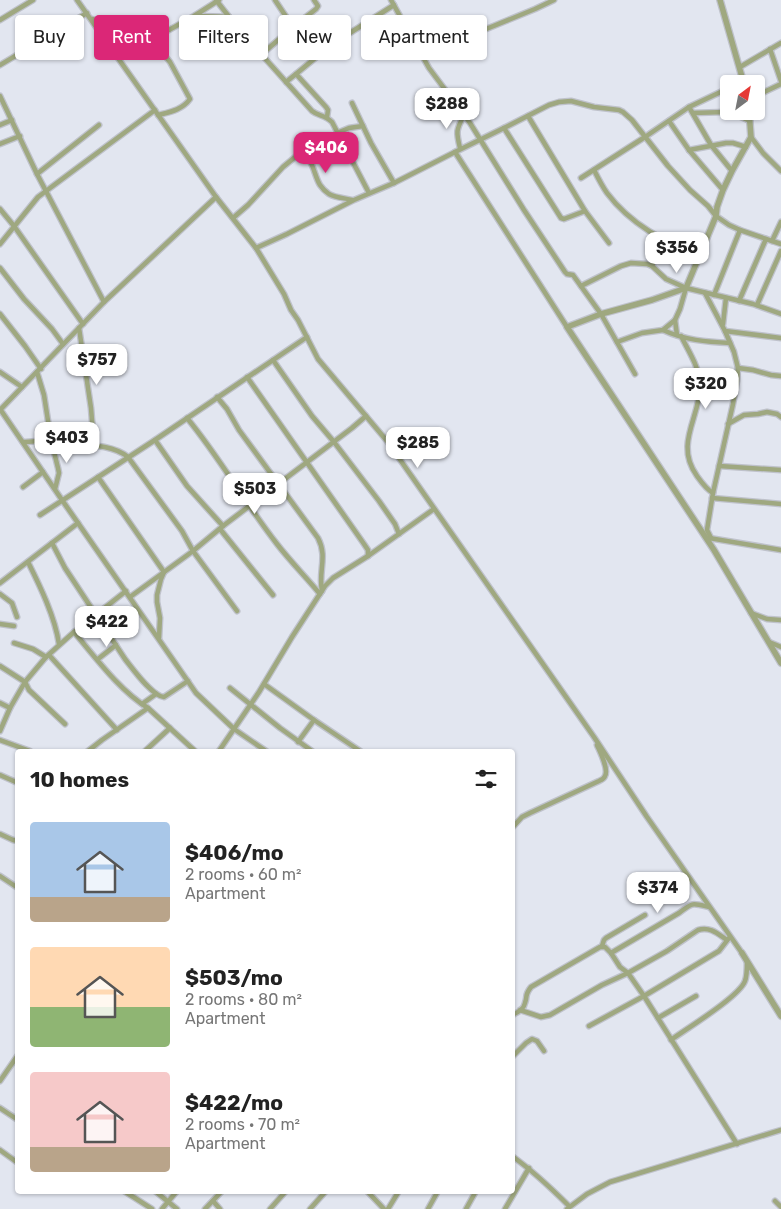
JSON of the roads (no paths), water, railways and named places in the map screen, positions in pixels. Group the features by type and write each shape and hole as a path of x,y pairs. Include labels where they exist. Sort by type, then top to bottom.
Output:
{"street":[{"path":"0,20 33,0"},
{"path":"77,0 216,197 256,248 284,294 318,359 387,441 594,736 709,907 728,939 742,953 781,1016"},
{"path":"195,15 217,0 228,15"},
{"path":"275,0 285,15"},
{"path":"309,15 318,8 314,0"},
{"path":"391,0 399,15"},
{"path":"487,29 554,0"},
{"path":"720,0 741,75"},
{"path":"351,32 394,6"},
{"path":"0,65 87,13"},
{"path":"268,49 278,40"},
{"path":"740,67 781,43"},
{"path":"765,91 781,82 770,49"},
{"path":"158,115 184,106 190,99 168,60"},
{"path":"267,60 312,111 332,122 369,193"},
{"path":"286,82 312,60"},
{"path":"425,60 434,78 470,122 554,257 565,272 573,275 601,314 635,374"},
{"path":"296,74 326,107 328,110 327,118"},
{"path":"580,178 689,107 720,92"},
{"path":"0,96 37,174 104,302"},
{"path":"256,248 354,200 394,183 460,148 549,105 559,102 570,102 623,112 632,120 668,166 716,216 740,230 781,244"},
{"path":"352,103 394,183"},
{"path":"689,107 711,145 732,171"},
{"path":"0,244 35,200 154,110"},
{"path":"693,113 725,112 750,121 752,137 768,159 781,171"},
{"path":"460,148 457,130 464,115"},
{"path":"528,116 586,210 609,243"},
{"path":"0,125 12,120"},
{"path":"669,121 689,150 723,190"},
{"path":"460,123 470,122"},
{"path":"37,174 99,125"},
{"path":"337,133 363,126"},
{"path":"504,128 561,218 564,220 586,210"},
{"path":"0,144 20,136"},
{"path":"663,330 675,320 686,288 716,216 723,190 752,137"},
{"path":"689,150 730,143 746,147"},
{"path":"455,152 567,327 708,537 781,550"},
{"path":"232,218 248,205 300,153 308,158 320,185 328,193 336,197 354,200"},
{"path":"594,170 612,199 633,219 662,240 699,257"},
{"path":"216,197 104,302 0,410 201,698 234,729 263,749"},
{"path":"0,209 84,324"},
{"path":"772,241 781,222"},
{"path":"714,295 740,230"},
{"path":"739,301 766,239"},
{"path":"652,266 662,240"},
{"path":"757,305 781,252"},
{"path":"582,286 621,266 640,263 652,266 666,279 686,288 757,305 781,314"},
{"path":"0,268 63,344"},
{"path":"567,327 601,314 686,288"},
{"path":"705,294 723,326 738,362 737,381 731,413 706,530 714,550 781,663"},
{"path":"723,326 726,298"},
{"path":"0,314 25,346 39,370 51,440 59,473 55,489"},
{"path":"675,320 679,335 694,361 700,378 698,402 688,439 690,459 694,471 712,495 781,504"},
{"path":"79,328 91,408 94,446"},
{"path":"617,342 642,333 663,330 700,341 730,343"},
{"path":"725,331 781,338"},
{"path":"40,515 307,337"},
{"path":"273,360 312,416 386,510 399,534"},
{"path":"738,368 753,370 771,376 781,376"},
{"path":"0,372 22,387"},
{"path":"247,378 364,544 368,550 368,556"},
{"path":"217,397 321,543 324,556 321,592"},
{"path":"731,413 744,415 767,412 781,417"},
{"path":"728,424 744,415"},
{"path":"130,597 193,551 366,416"},
{"path":"187,418 215,454 250,507 282,550 321,592"},
{"path":"22,442 51,440 94,446 119,452 128,457 182,531 193,551 238,611"},
{"path":"155,440 187,486 222,527 273,595"},
{"path":"719,466 781,470"},
{"path":"23,487 43,472"},
{"path":"98,477 164,572"},
{"path":"222,749 321,592 333,578 368,556 434,509"},
{"path":"0,583 78,523"},
{"path":"52,543 65,568 116,645 134,670 156,694 162,698 188,681"},
{"path":"28,562 53,619 59,644"},
{"path":"158,638 160,618 157,595 164,572"},
{"path":"0,732 10,708 25,682 47,656 59,644 126,591"},
{"path":"0,594 12,603 17,617"},
{"path":"751,612 767,619 781,620"},
{"path":"0,624 14,626"},
{"path":"74,632 125,690 148,708 193,749"},
{"path":"768,642 781,647"},
{"path":"14,643 47,656 117,730"},
{"path":"98,659 116,645"},
{"path":"0,666 25,682 29,690 65,724"},
{"path":"264,684 357,749"},
{"path":"230,688 309,749"},
{"path":"142,704 156,694"},
{"path":"0,703 10,708"},
{"path":"91,749 148,708"},
{"path":"298,742 314,720"},
{"path":"147,749 170,728"},
{"path":"515,825 522,817 604,777 606,773 605,765 594,736"},
{"path":"0,740 25,749"},
{"path":"0,775 15,782"},
{"path":"0,834 15,840"},
{"path":"0,876 15,886"},
{"path":"611,953 691,904 709,907"},
{"path":"515,1013 526,1003 526,995 531,988 602,946 606,938 645,915"},
{"path":"520,1010 545,1017 602,985 628,973 698,930 704,928 728,939"},
{"path":"589,1026 644,996 718,951 728,939"},
{"path":"602,946 607,948 644,996 737,1144"},
{"path":"671,1040 739,990 745,981 747,962"},
{"path":"658,1018 696,996"},
{"path":"515,1054 532,1039 537,1041 544,1051"},
{"path":"0,1081 15,1059"},
{"path":"0,1108 15,1118"},
{"path":"515,1158 548,1184 568,1208 592,1191 610,1182 781,1130"},
{"path":"0,1150 15,1161"},
{"path":"515,1192 529,1168"},
{"path":"129,1194 152,1209"},
{"path":"159,1194 177,1209"},
{"path":"162,1209 174,1194"},
{"path":"205,1209 219,1194"},
{"path":"270,1209 283,1194"},
{"path":"310,1209 323,1194"},
{"path":"370,1194 384,1209 397,1194"},
{"path":"428,1209 436,1194"},
{"path":"466,1209 474,1194"},
{"path":"505,1209 514,1194"},
{"path":"213,1201 220,1209"},
{"path":"393,1201 394,1209"},
{"path":"775,1201 781,1207"}]}
